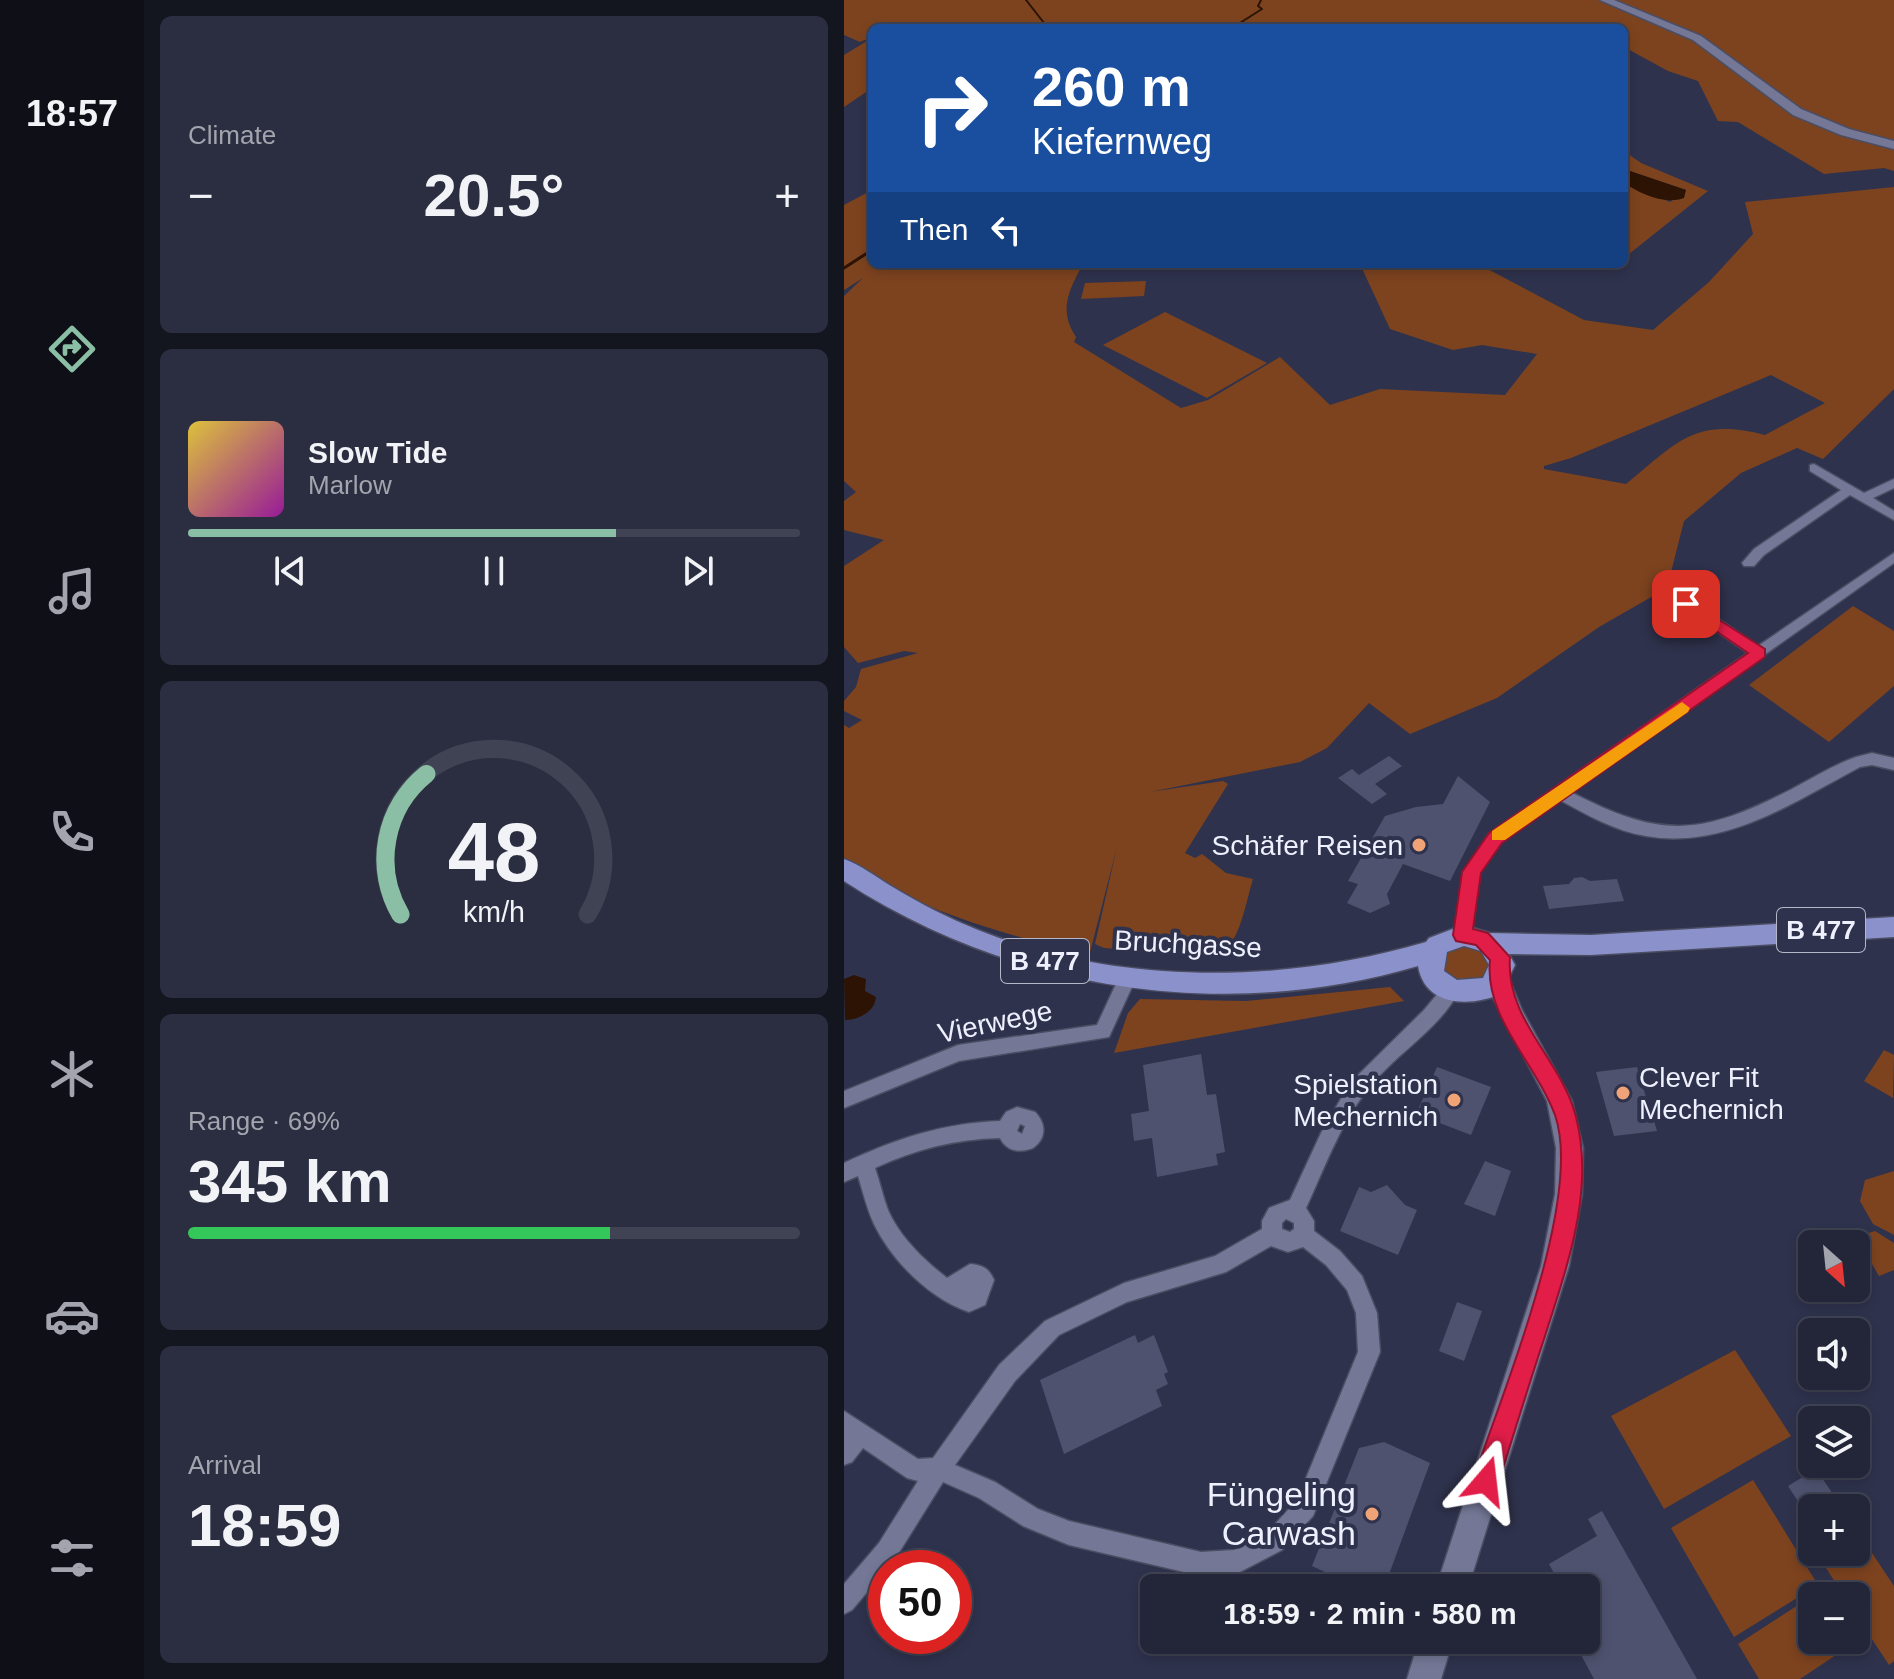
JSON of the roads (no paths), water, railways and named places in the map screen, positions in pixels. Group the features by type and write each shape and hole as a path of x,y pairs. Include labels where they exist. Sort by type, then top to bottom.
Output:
{"main road":[{"name":"Bruchgasse","path":"844,869 917,913 976,940 1043,961 1128,976 1231,982 1359,970 1407,971 1448,978"},
{"name":"B 477","path":"1448,978 1492,986 1497,963 1591,945 1894,927"},
{"path":"1448,978 1445,940 1463,935 1497,963"}],"street":[{"path":"1605,0 1697,38 1775,100 1797,112 1845,132 1894,145"},
{"path":"1814,468 1894,516"},
{"path":"1863,498 1894,483"},
{"path":"1749,563 1759,552 1849,490"},
{"path":"1463,935 1472,872 1483,851 1495,838 1894,557"},
{"path":"1678,598 1759,653"},
{"path":"1561,794 1597,816 1626,827 1655,834 1691,835 1725,826 1856,763 1872,759 1894,764"},
{"path":"1456,1574 1555,1266 1568,1214 1573,1157 1565,1114 1505,1002 1497,963"},
{"name":"Vierwege","path":"844,1100 958,1053 1103,1032 1128,976"},
{"path":"1299,1222 1352,1095 1369,1074 1432,1017 1448,978 1494,1007 1526,1040"},
{"path":"844,1173 912,1141 955,1130 1006,1129"},
{"path":"864,1163 882,1220 908,1254 947,1290"},
{"path":"844,1454 852,1428 915,1470 939,1469 987,1490 1031,1518 1069,1533 1201,1564 1236,1562 1274,1542 1305,1508 1369,1352 1370,1325 1363,1296 1344,1265 1299,1222 1278,1214 1272,1224 1273,1234 1219,1265 1124,1293 1052,1328 1007,1373 939,1469 887,1551 844,1602"},
{"path":"1424,1679 1432,1654"}],"waterway":[{"path":"1026,0 1045,24"},
{"path":"1238,24 1262,9 1258,6 1261,0"},
{"path":"844,268 868,253"}],"place":[{"name":"Schäfer Reisen","path":"1419,845"},
{"name":"Clever Fit Mechernich","path":"1623,1093"},
{"name":"Spielstation Mechernich","path":"1454,1100"},
{"name":"Füngeling Carwash","path":"1372,1514"}]}
